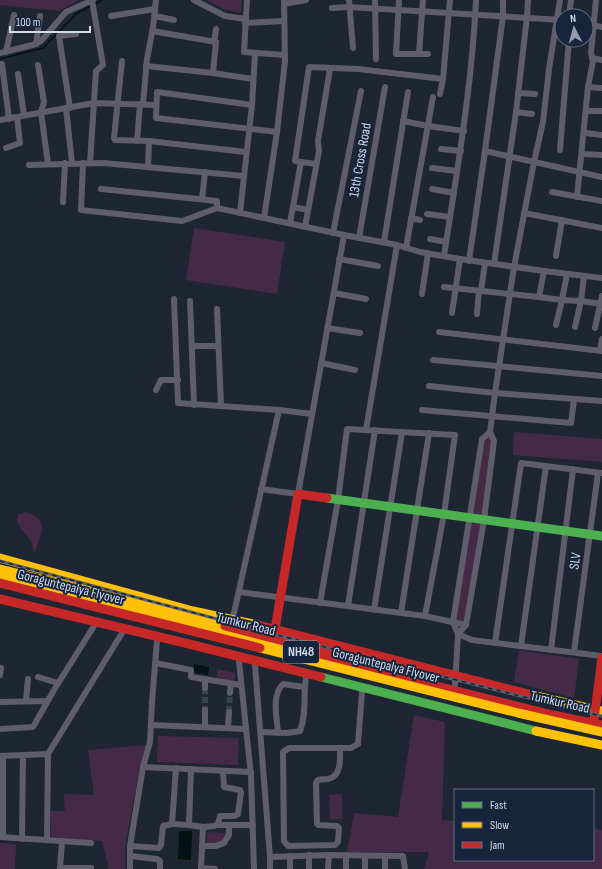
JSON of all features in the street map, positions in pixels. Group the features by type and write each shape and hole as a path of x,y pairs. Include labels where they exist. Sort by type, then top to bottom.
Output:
{"main road":[{"path":"275,629 298,494 602,536"},
{"path":"0,558 193,611 232,624 275,629 598,720 602,657"},
{"path":"0,569 183,614 232,624 456,680 599,710"},
{"name":"Tumkur Road","path":"0,576 553,715 602,725"},
{"name":"Goraguntepalya Flyover","path":"0,583 518,714 602,732"},
{"name":"Goraguntepalya Flyover","path":"0,590 524,721 602,739"},
{"name":"NH48","path":"0,599 422,702 541,734 602,746"},
{"path":"0,604 602,750"},
{"path":"422,702 427,683"}],"street":[{"path":"3,52 36,44 41,41 66,12 93,0 102,65 96,71 90,163"},
{"path":"137,140 146,66 156,9 156,0"},
{"path":"194,0 225,16 246,21 284,21"},
{"path":"247,0 244,52 284,55"},
{"path":"264,218 277,132 284,55 284,2 306,0"},
{"path":"349,0 352,48"},
{"path":"375,0 376,59"},
{"path":"399,0 396,54 428,54"},
{"path":"419,54 424,0"},
{"path":"440,94 450,0"},
{"path":"444,256 464,131 476,0"},
{"path":"469,260 503,16 503,0"},
{"path":"494,264 516,112 528,0"},
{"path":"596,0 594,25 602,27"},
{"path":"332,8 349,7 554,20"},
{"path":"111,16 156,9"},
{"path":"3,52 14,15"},
{"path":"36,44 40,16"},
{"path":"155,16 174,20"},
{"path":"212,73 216,42 214,42 216,28"},
{"path":"152,31 214,42"},
{"path":"72,163 68,108 58,36 76,34"},
{"path":"458,634 466,625 484,520 494,441 490,432 495,393 514,267 543,122 549,69 554,44"},
{"path":"560,150 568,48"},
{"path":"578,197 592,58 592,48"},
{"path":"240,213 248,129 252,105 255,54"},
{"path":"592,58 602,60"},
{"path":"122,61 114,138 117,140 150,141 246,152"},
{"path":"2,64 9,119"},
{"path":"38,66 44,102 41,112 48,164"},
{"path":"146,66 253,79"},
{"path":"316,164 295,161 309,67 358,69 442,79"},
{"path":"305,227 319,151 318,141 330,69"},
{"path":"6,148 20,143 21,116 18,74"},
{"name":"13th Cross Road","path":"359,238 385,87"},
{"path":"588,87 602,88"},
{"path":"332,233 361,91"},
{"path":"252,105 157,92 156,118 277,132"},
{"path":"384,242 408,92"},
{"path":"518,93 535,94"},
{"path":"406,248 426,125 433,97"},
{"path":"0,120 94,103 156,105"},
{"path":"587,111 602,112"},
{"path":"516,112 532,114"},
{"path":"403,121 464,131"},
{"path":"585,133 602,135"},
{"path":"148,167 150,141"},
{"path":"441,149 460,151"},
{"path":"485,151 602,177"},
{"path":"583,154 602,155"},
{"path":"290,224 301,162"},
{"path":"63,202 64,163"},
{"path":"83,163 81,210 182,221 217,208 460,259 602,278"},
{"path":"29,165 90,163 244,176"},
{"path":"432,168 457,172"},
{"path":"202,199 205,172"},
{"path":"432,189 454,193"},
{"path":"100,190 217,201 217,208"},
{"path":"552,192 602,201"},
{"path":"293,207 308,210"},
{"path":"524,213 602,228"},
{"path":"427,214 450,217"},
{"path":"411,218 420,220"},
{"path":"556,256 562,220"},
{"path":"261,489 298,494 344,235"},
{"path":"430,239 446,242"},
{"path":"366,430 397,245"},
{"path":"422,294 428,253"},
{"path":"340,259 378,266"},
{"path":"452,313 460,259"},
{"path":"477,314 485,263"},
{"path":"540,297 544,271"},
{"path":"556,325 567,274"},
{"path":"575,327 584,276"},
{"path":"444,287 601,303"},
{"path":"334,293 366,299"},
{"path":"595,328 602,296"},
{"path":"174,299 178,403 279,410 312,414"},
{"path":"190,302 194,405"},
{"path":"217,309 221,406"},
{"path":"327,328 360,334"},
{"path":"439,332 601,350 602,340"},
{"path":"192,346 218,346"},
{"path":"433,360 602,376"},
{"path":"321,363 355,370"},
{"path":"156,390 161,380 178,380"},
{"path":"429,386 495,393 602,401"},
{"path":"422,410 571,423 574,398"},
{"path":"232,624 279,410"},
{"path":"320,603 338,500 347,429 455,435 444,514 425,616"},
{"path":"348,606 363,503 376,430"},
{"path":"374,610 402,432"},
{"path":"456,680 458,634 453,622 482,439 490,432"},
{"path":"401,613 429,433"},
{"path":"495,643 522,462 600,473"},
{"path":"521,646 546,466"},
{"path":"550,650 573,470"},
{"name":"SLV","path":"574,652 600,473"},
{"path":"239,592 425,616 466,625"},
{"path":"0,729 32,728 94,626"},
{"path":"47,840 48,754 122,633"},
{"path":"458,634 472,640 574,652 602,657"},
{"path":"130,869 130,846 143,767 150,742 156,641"},
{"path":"239,661 251,772 254,869"},
{"path":"155,662 191,670 191,677 241,685"},
{"path":"255,665 270,869"},
{"path":"0,675 1,668"},
{"path":"38,677 58,683"},
{"path":"261,732 278,733 300,731 304,708 304,687 306,677"},
{"path":"26,701 28,679"},
{"path":"205,679 205,688"},
{"path":"230,693 231,684"},
{"path":"278,733 276,696 279,688 282,684 304,687"},
{"path":"340,748 339,768 337,774 328,779 318,780 316,782 317,824 337,826 339,828 340,840 335,845 288,846 284,842 283,752 288,748 340,748 351,748 358,744 362,692"},
{"path":"0,702 48,701"},
{"path":"205,710 205,727"},
{"path":"228,728 229,712"},
{"path":"151,726 246,729"},
{"path":"48,754 1,756 2,837 91,843"},
{"path":"22,839 23,756"},
{"path":"143,767 251,772"},
{"path":"172,824 176,768"},
{"path":"189,825 190,769"},
{"path":"217,825 220,816 234,816 238,814 241,794 240,790 224,787 223,771"},
{"path":"130,846 159,848 161,844 163,826 172,824 203,827 217,825 253,825"},
{"path":"202,846 216,846 224,843 228,835 229,825"},
{"path":"203,827 201,868 215,869"},
{"path":"62,841 60,868 91,868"},
{"path":"270,857 310,855 403,856 406,869"},
{"path":"309,869 310,855"},
{"path":"328,869 329,855"},
{"path":"346,855 346,869"},
{"path":"130,856 157,859 160,861 160,869"},
{"path":"290,856 290,869"},
{"path":"365,856 365,869"},
{"path":"385,869 386,856"}],"shaded area":[{"path":"0,0 79,0 59,11 0,5"},
{"path":"207,0 242,0 241,13 223,9"},
{"path":"194,228 285,242 277,294 186,280"},
{"path":"514,432 602,439 602,462 513,455"},
{"path":"489,436 492,443 483,516 472,515 485,442"},
{"path":"25,512 39,519 41,523 41,535 34,556 31,541 17,522 18,515"},
{"path":"470,522 482,524 466,622 454,620"},
{"path":"519,650 579,659 574,698 514,682"},
{"path":"194,664 209,667 208,675 193,672"},
{"path":"217,669 235,673 234,683 217,677"},
{"path":"414,715 445,722 442,820 454,821 454,861 594,861 594,828 602,830 602,869 424,869 429,852 347,852 354,813 398,817"},
{"path":"158,736 239,738 238,765 157,762"},
{"path":"147,745 140,767 125,846 125,869 109,869 102,841 51,837 51,811 65,811 64,794 94,795 88,750"},
{"path":"342,794 342,819 330,819 329,795"},
{"path":"179,831 192,831 191,860 178,859"},
{"path":"207,832 226,833 226,844 207,843"},
{"path":"0,843 16,844 15,869 0,869"}],"waterway":[{"path":"95,4 102,0"},
{"path":"0,59 43,48 76,14 91,6"}],"tunnel":[{"path":"205,688 205,710"},
{"path":"229,712 230,693"}],"railway":[{"path":"0,561 281,636 602,716"}],"traffic: fast":[{"path":"327,498 602,536"},
{"path":"321,677 536,731"}],"traffic: slow":[{"path":"0,558 193,611 258,625"},
{"path":"0,569 183,614 225,626"},
{"path":"0,576 316,656"},
{"path":"260,648 518,713 602,732"},
{"path":"536,696 602,711"},
{"path":"536,731 602,745"}],"traffic: jam":[{"path":"275,629 298,494 327,498"},
{"path":"0,583 260,648"},
{"path":"0,599 321,677"},
{"path":"258,625 536,696"},
{"path":"225,626 404,672"},
{"path":"316,656 553,715 602,725"},
{"path":"594,719 602,658"}]}
